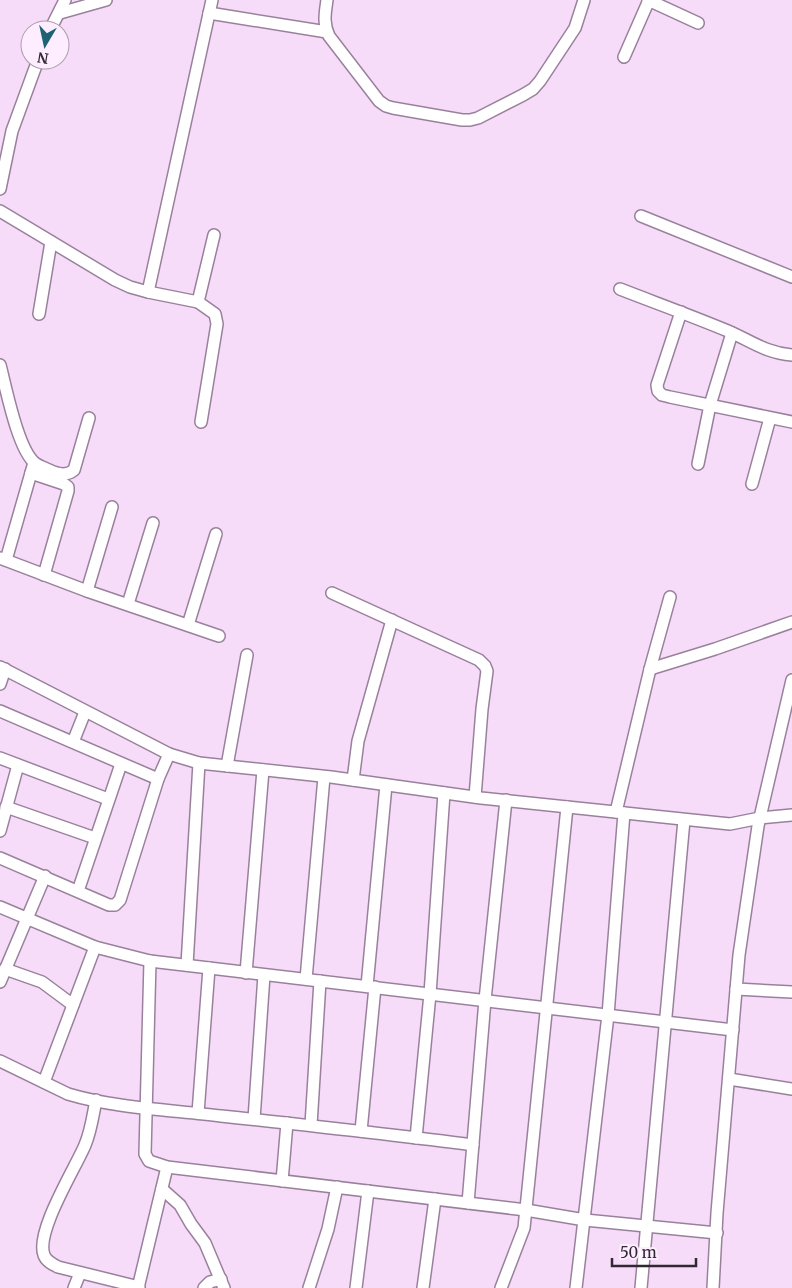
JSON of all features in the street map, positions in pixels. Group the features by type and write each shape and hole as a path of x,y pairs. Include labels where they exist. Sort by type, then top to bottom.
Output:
{"street":[{"path":"56,20 65,0"},
{"path":"60,13 106,0"},
{"path":"148,292 212,0"},
{"path":"327,0 324,19 327,32 379,101 386,106 462,120 470,120 489,113 533,89 575,28 584,0"},
{"path":"624,57 648,0 698,24"},
{"path":"209,13 327,32"},
{"path":"0,189 3,155 34,70"},
{"path":"0,211 115,280 148,292 198,302 215,314 217,324 201,422"},
{"path":"641,216 792,277"},
{"path":"198,302 214,235"},
{"path":"39,314 51,242"},
{"path":"620,289 732,333 763,349 792,355"},
{"path":"681,312 657,385 658,391 662,394 792,422"},
{"path":"698,464 710,405 732,333"},
{"path":"0,366 20,438 33,467 68,487 44,575"},
{"path":"33,467 61,474 70,474 74,470 89,418"},
{"path":"752,484 770,418"},
{"path":"33,467 3,559 87,591 219,636"},
{"path":"87,591 112,507"},
{"path":"128,604 153,523"},
{"path":"188,625 216,534"},
{"path":"332,592 479,660 485,666 487,671 475,797"},
{"path":"576,1288 608,1015 620,813 650,669 670,597"},
{"path":"353,780 358,741 392,620"},
{"path":"650,669 707,652 792,622"},
{"path":"227,766 247,655"},
{"path":"0,684 2,668 169,754 198,763 353,780 475,797 684,820 730,824 760,818 792,815"},
{"path":"713,1288 739,955 760,818 792,680"},
{"path":"0,711 121,764 158,778"},
{"path":"73,742 85,712"},
{"path":"0,858 108,905 115,905 120,900 158,778 169,754"},
{"path":"0,758 108,799"},
{"path":"187,965 198,763"},
{"path":"78,891 121,764"},
{"path":"0,830 18,765"},
{"path":"246,973 263,770"},
{"path":"306,979 324,777"},
{"path":"361,1131 386,785"},
{"path":"416,1138 430,994 444,793"},
{"path":"468,1203 485,1000 506,800"},
{"path":"6,807 95,838"},
{"path":"501,1288 524,1228 548,1008 567,807"},
{"path":"641,1288 684,820"},
{"path":"0,982 45,876"},
{"path":"0,907 95,947 150,961 733,1030"},
{"path":"44,1082 95,947"},
{"path":"150,961 145,1154 149,1161 167,1168 526,1210 585,1220 717,1233"},
{"path":"198,1113 209,968"},
{"path":"5,969 42,982 73,1005"},
{"path":"254,1119 264,975"},
{"path":"311,1125 320,981"},
{"path":"736,989 792,992"},
{"path":"0,1061 68,1094 96,1100 473,1145"},
{"path":"729,1079 792,1089"},
{"path":"96,1100 85,1145 65,1184 47,1227 42,1247 44,1255 49,1262 58,1267 138,1287 167,1168"},
{"path":"282,1181 287,1123"},
{"path":"309,1288 328,1229 337,1187"},
{"path":"162,1188 180,1205 205,1243 222,1284"},
{"path":"356,1288 368,1191"},
{"path":"422,1288 435,1199"},
{"path":"74,1288 80,1273"},
{"path":"204,1288 210,1282 222,1284"}]}
